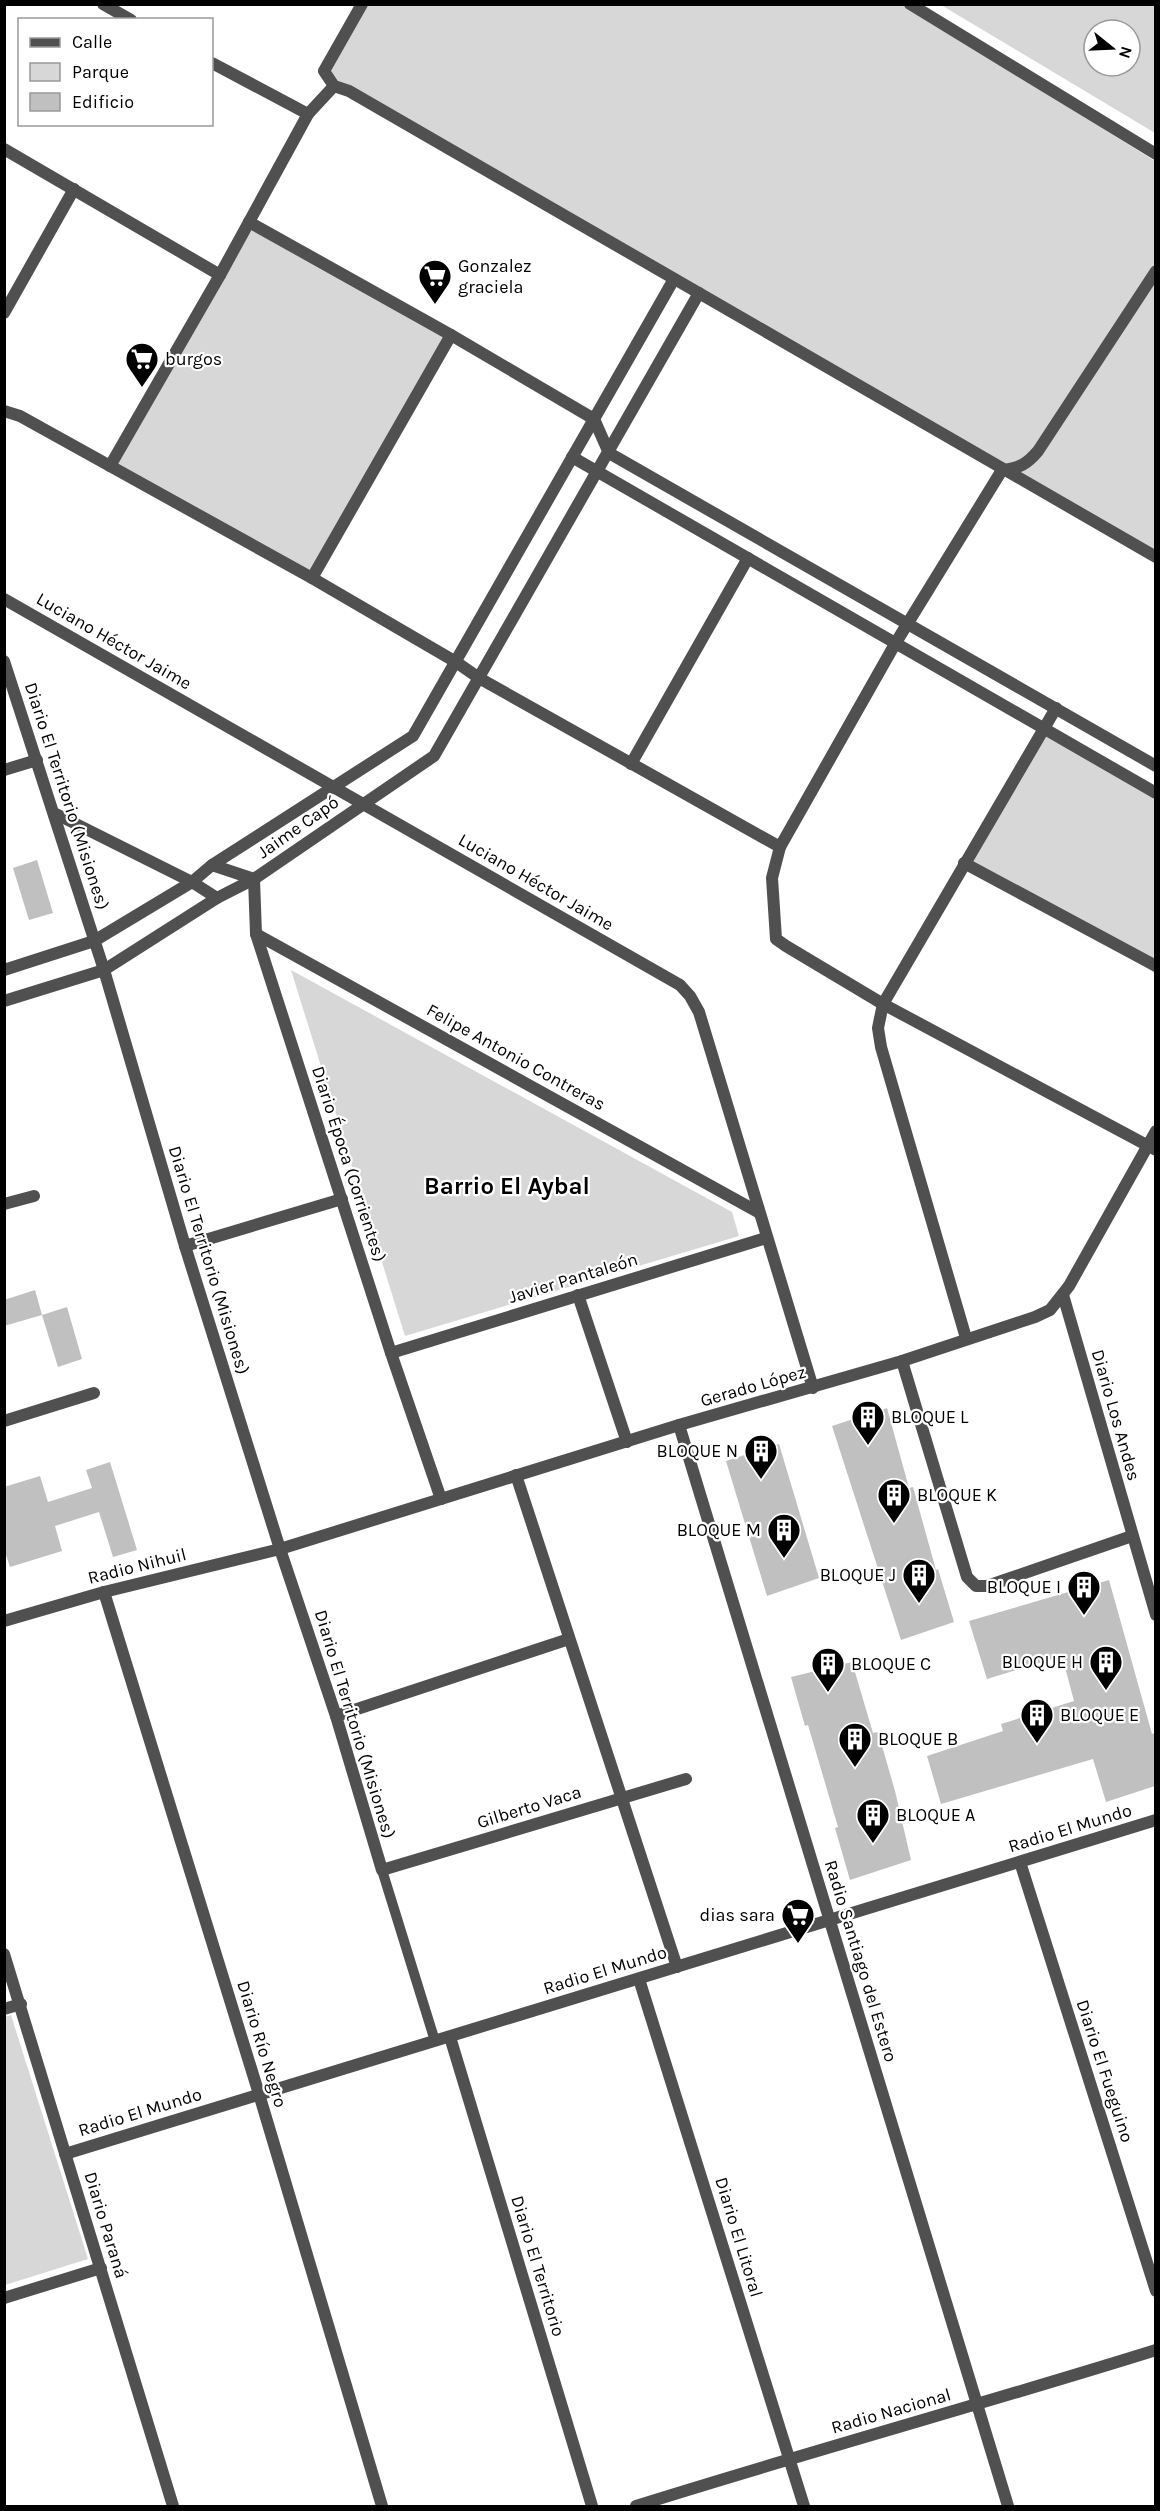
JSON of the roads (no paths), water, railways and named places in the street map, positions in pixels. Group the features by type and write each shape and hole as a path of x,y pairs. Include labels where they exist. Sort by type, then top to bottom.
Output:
{"street":[{"path":"103,4 128,18"},
{"path":"362,4 324,71 334,86 350,91 1155,557"},
{"path":"910,4 1155,154"},
{"path":"213,64 308,114"},
{"path":"110,466 220,275 308,114 334,86"},
{"path":"4,149 220,275"},
{"path":"4,313 74,189"},
{"path":"249,222 451,335 594,419 609,453 1155,766"},
{"path":"1002,470 1027,464 1038,451 1155,271"},
{"name":"Jaime Capó","path":"4,970 94,941 192,882 212,865 413,736 674,279"},
{"name":"Jaime Capó","path":"4,1001 104,970 217,898 254,879 434,756 699,293"},
{"path":"312,578 451,335"},
{"path":"4,411 20,416 312,578 456,662 479,678 780,847"},
{"path":"572,457 1155,793"},
{"path":"1002,470 895,644 780,847 772,878 776,939 883,1004 1151,1148"},
{"path":"631,764 748,558"},
{"name":"Luciano Héctor Jaime","path":"4,599 680,985 690,996 699,1012 813,1388"},
{"name":"Diario El Territorio (Misiones)","path":"4,661 104,970 185,1246 280,1550 336,1716 382,1870"},
{"path":"966,1338 881,1047 878,1028 883,1004 1056,708"},
{"path":"4,770 37,760"},
{"path":"54,813 192,882 217,898"},
{"path":"964,862 1155,966"},
{"path":"212,865 254,879"},
{"name":"Diario Época (Corrientes)","path":"254,879 256,934 391,1353 441,1499"},
{"name":"Felipe Antonio Contreras","path":"256,934 758,1212"},
{"name":"Gerado López","path":"280,1550 679,1425 902,1361 1050,1310 1063,1295 1151,1148 1155,1131"},
{"path":"4,1204 34,1196"},
{"path":"185,1246 342,1199"},
{"name":"Javier Pantaleón","path":"391,1353 766,1238"},
{"path":"578,1295 627,1442"},
{"name":"Diario Los Andes","path":"1063,1295 1155,1615"},
{"path":"902,1361 967,1577 976,1586 987,1586 1132,1536"},
{"path":"4,1421 94,1393"},
{"name":"Radio Santiago del Estero","path":"679,1425 1008,2506"},
{"path":"516,1475 676,1967"},
{"name":"Radio Nihuil","path":"4,1621 104,1592 280,1550"},
{"name":"Diario Río Negro","path":"104,1592 259,2094 382,2506"},
{"path":"336,1716 569,1639"},
{"name":"Gilberto Vaca","path":"382,1870 686,1779"},
{"name":"Radio El Mundo","path":"65,2154 1155,1821"},
{"name":"Diario El Fueguino","path":"1020,1862 1155,2291"},
{"name":"Diario Paraná","path":"4,1954 172,2506"},
{"name":"Diario El Litoral","path":"639,1979 804,2506"},
{"path":"4,2009 21,2004"},
{"name":"Diario El Territorio","path":"450,2037 592,2506"},
{"path":"4,2298 101,2268"},
{"name":"Radio Nacional","path":"636,2506 789,2458 977,2406 1155,2350"}],"lane":[{"path":"382,1870 435,2041"}],"place":[{"name":"Gonzalez graciela","path":"435,305"},
{"name":"burgos","path":"142,388"},
{"name":"BLOQUE L","path":"868,1446"},
{"name":"BLOQUE N","path":"761,1480"},
{"name":"BLOQUE K","path":"894,1524"},
{"name":"BLOQUE M","path":"784,1559"},
{"name":"BLOQUE J","path":"919,1604"},
{"name":"BLOQUE I","path":"1084,1616"},
{"name":"BLOQUE H","path":"1106,1691"},
{"name":"BLOQUE C","path":"828,1693"},
{"name":"BLOQUE E","path":"1037,1744"},
{"name":"BLOQUE B","path":"855,1768"},
{"name":"BLOQUE A","path":"873,1844"},
{"name":"dias sara","path":"798,1944"}],"district":[{"name":"Barrio El Aybal","path":"507,1186"}]}
